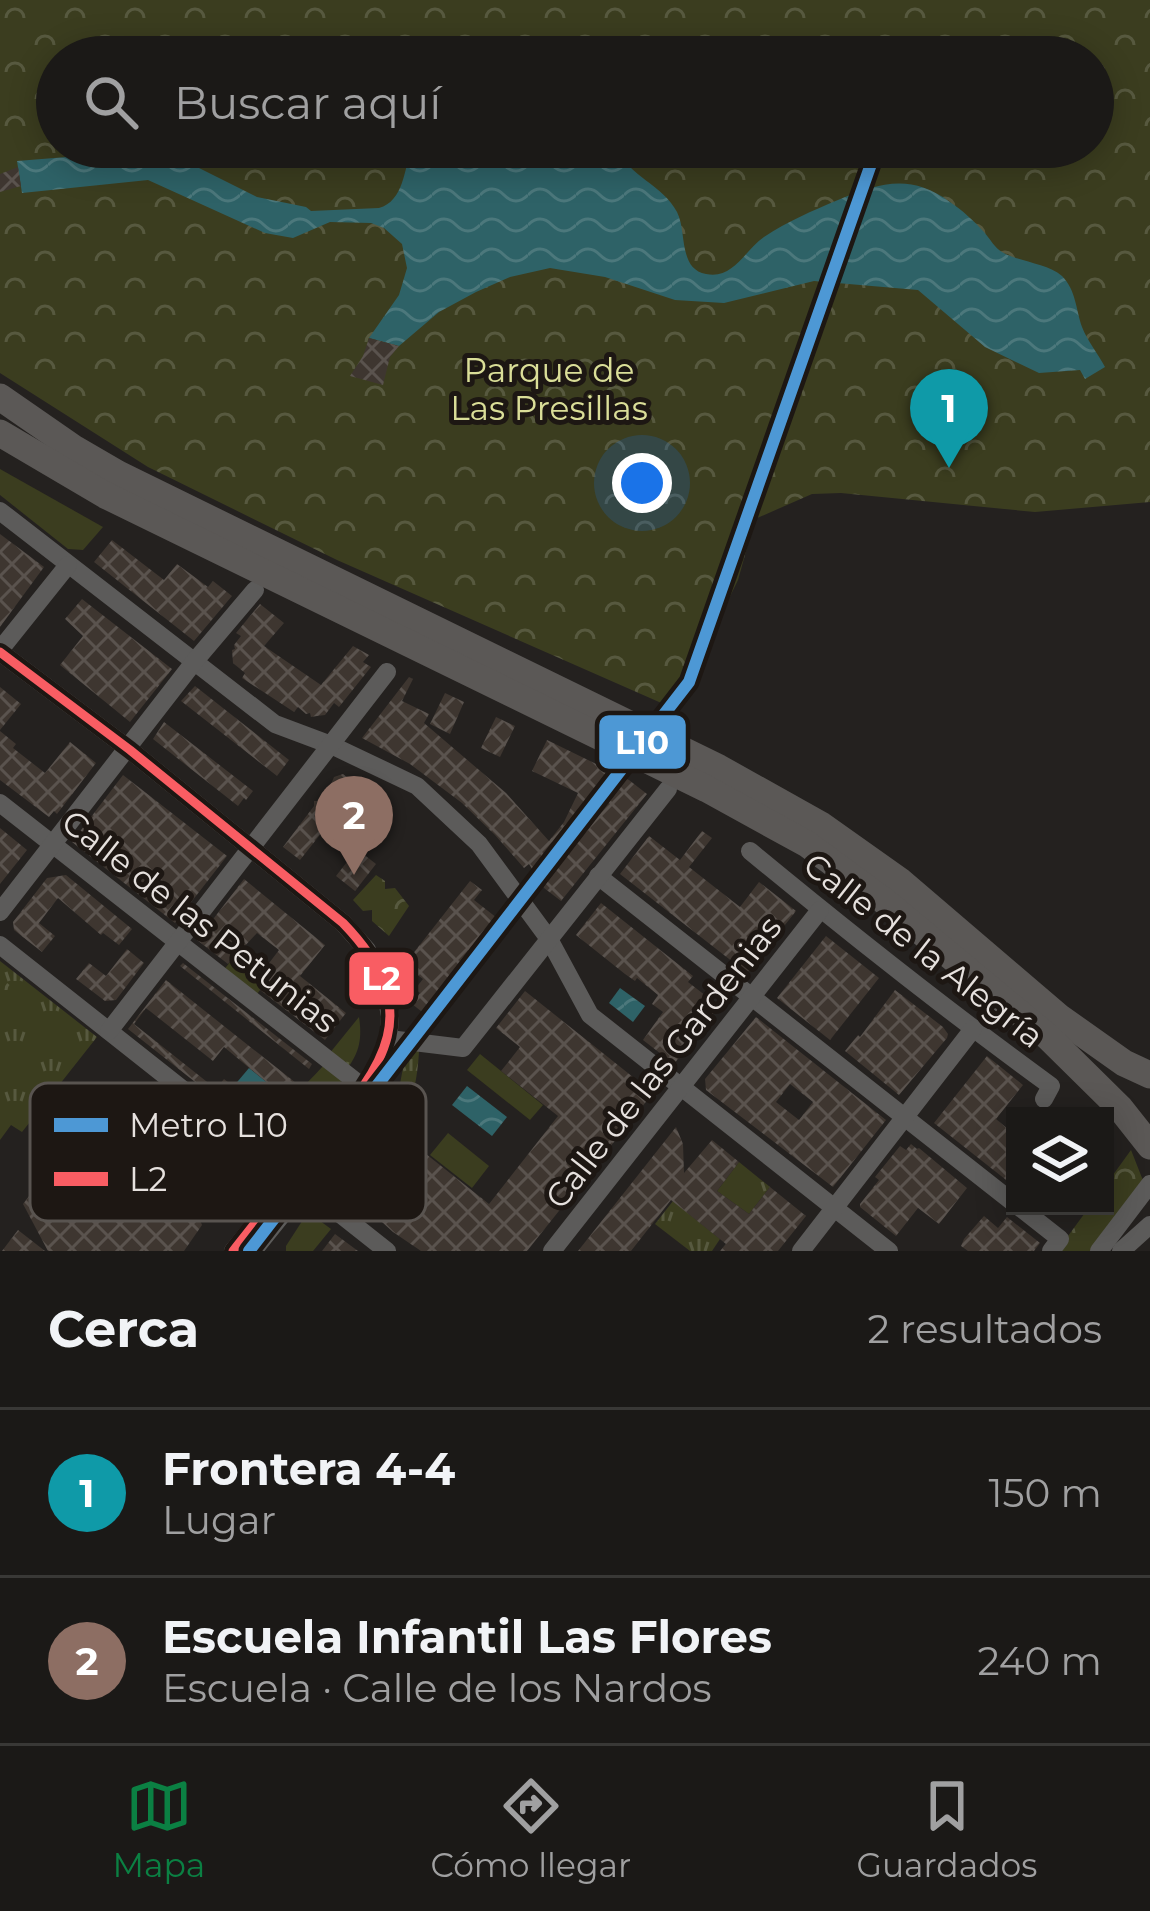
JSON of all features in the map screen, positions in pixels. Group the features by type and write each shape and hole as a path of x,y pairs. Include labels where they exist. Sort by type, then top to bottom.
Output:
{"highway":[{"path":"0,397 118,474 719,768 821,825 900,880 1059,1016 1124,1063 1150,1075"},
{"path":"0,433 105,495 707,789 807,844 883,900 1047,1036 1120,1108 1150,1146"}],"street":[{"path":"0,511 275,724 417,787 479,844 549,939 590,1016 889,1251"},
{"path":"68,565 0,651 343,923 367,950 385,989 390,1016 381,1083"},
{"path":"0,912 255,590"},
{"path":"109,1031 387,672"},
{"path":"389,1039 463,1048 668,789"},
{"name":"Calle de las Petunias","path":"0,803 358,1083"},
{"name":"Calle de la Alegría","path":"750,850 820,910 1051,1086 1044,1099"},
{"path":"598,876 1006,1196"},
{"name":"Calle de las Gardenias","path":"552,1251 820,910"},
{"path":"0,945 174,1083"},
{"path":"802,1251 973,1029"},
{"path":"365,1083 389,1039"},
{"path":"1099,1251 1150,1184"},
{"path":"1026,1215 1055,1245"},
{"path":"233,1251 261,1221"},
{"path":"253,1251 273,1221"},
{"path":"348,1221 387,1251"},
{"path":"1121,1251 1150,1225"}],"green space":[{"name":"Parque de Las Presillas","path":"0,0 1150,0 1150,502 1035,512 812,494 755,519 738,580 675,709 337,560 148,467 0,373"},
{"path":"0,469 103,527 83,550 68,549 0,495"},
{"path":"376,875 385,881 385,889 395,888 409,906 389,936 372,921 372,910 363,911 353,900"},
{"path":"235,956 267,981 254,998 222,972"},
{"path":"0,961 97,1037 61,1083 30,1083 30,1122 22,1132 11,1125 0,1140"},
{"path":"0,977 31,1003 11,1030 0,1027"},
{"path":"359,1017 359,1044 347,1069 329,1054"},
{"path":"407,1047 419,1051 415,1083 400,1083"},
{"path":"480,1054 543,1105 530,1120 467,1070"},
{"path":"324,1065 342,1081 340,1083 307,1083"},
{"path":"448,1133 489,1166 472,1188 430,1155"},
{"path":"1131,1150 1144,1183 1090,1251 1057,1251 1083,1215 1114,1215 1114,1174"},
{"path":"739,1162 770,1187 749,1214 717,1191"},
{"path":"673,1201 720,1239 712,1251 690,1251 655,1224"},
{"path":"302,1221 320,1221 331,1229 313,1251 286,1251"}],"water":[{"path":"36,159 36,168 199,168 257,197 311,211 379,208 394,199 406,168 631,168 677,212 691,265 715,275 731,268 773,231 838,200 881,186 922,187 959,209 1002,252 1062,276 1073,294 1084,332 1105,367 1085,379 1080,370 1039,373 985,347 918,290 814,281 724,303 675,300 605,277 550,268 510,277 476,292 439,312 399,346 369,338 399,295 407,268 402,244 384,228 330,222 293,238 265,233 148,180 22,193 17,161"},
{"path":"620,988 645,1006 633,1022 609,1003"},
{"path":"249,1068 268,1083 236,1083"},
{"path":"467,1086 507,1117 492,1136 452,1105"}],"building":[{"path":"18,167 21,186 0,192 0,174"},
{"path":"369,338 399,346 390,357 383,385 350,376"},
{"path":"0,534 44,567 0,627"},
{"path":"112,540 164,580 177,564 208,587 213,581 232,596 194,641 94,562"},
{"path":"82,599 172,669 130,722 60,665 83,636 65,619"},
{"path":"260,604 284,623 264,646 321,685 353,646 369,655 363,662 371,667 339,707 334,703 325,715 311,717 298,707 294,712 242,678 245,673 233,663 232,650 241,636 236,633"},
{"path":"409,677 413,679 402,701 429,714 424,723 506,793 549,841 578,793 532,771 547,740 629,780 647,794 561,901 544,888 529,864 524,868 462,803 410,764 362,738"},
{"path":"195,686 289,760 277,776 181,701"},
{"path":"0,687 21,704 0,730"},
{"path":"445,693 464,702 450,734 430,724"},
{"path":"496,717 515,726 500,757 481,748"},
{"path":"164,722 253,791 246,800 238,806 153,739"},
{"path":"0,731 45,773 70,742 96,763 57,814 54,811 49,817 0,780"},
{"path":"343,774 354,783 349,788 354,792 300,860 283,847 314,801 329,789 334,777"},
{"path":"123,775 227,856 175,923 72,842"},
{"path":"0,828 27,850 0,884"},
{"path":"702,831 712,838 689,867 740,907 759,882 796,911 747,973 620,874 649,836 680,860"},
{"path":"357,849 376,864 355,891 336,876"},
{"path":"66,875 132,929 119,945 58,898 39,923 55,936 42,952 14,930 13,922 47,878"},
{"path":"244,879 325,945 300,976 346,1013 325,1040 260,990 271,977 263,971 279,950 257,933 228,964 197,940"},
{"path":"470,881 482,890 474,900 506,925 459,985 453,980 426,1015 412,1004 423,979 404,965"},
{"path":"601,903 693,976 688,982 719,1006 674,1064 643,1040 663,1012 652,1004 658,995 576,935"},
{"path":"826,936 879,978 830,1040 777,998"},
{"path":"127,949 144,963 116,1000 105,1001 76,979 89,963 106,976"},
{"path":"183,963 312,1064 309,1069 180,966"},
{"path":"166,980 296,1083 268,1083 224,1047 213,1061 146,1008 134,1024 208,1083 196,1083 128,1029"},
{"path":"895,990 948,1034 899,1095 845,1051"},
{"path":"525,991 653,1093 527,1251 421,1251 381,1221 426,1221 426,1154 489,1204 558,1116 501,1071 520,1047 496,1028"},
{"path":"756,1017 886,1120 833,1187 706,1090 705,1079","holes":["790,1084 813,1102 799,1120 776,1102"]},
{"path":"987,1056 1023,1085 996,1119 1006,1127 1006,1180 934,1123"},
{"path":"676,1127 683,1144 684,1173 712,1140 739,1162 717,1191 749,1214 770,1187 806,1216 778,1251 720,1251 726,1244 671,1200 631,1251 578,1251"},
{"path":"911,1144 967,1188 939,1224 918,1208 896,1236 860,1204 900,1146 906,1150"},
{"path":"984,1216 998,1228 1007,1217 1040,1243 1034,1251 968,1251 961,1246 964,1239"},
{"path":"32,1221 200,1221 202,1225 184,1251 48,1251"},
{"path":"18,1230 45,1251 2,1251"},
{"path":"335,1234 358,1251 322,1251"}],"metro line":[{"name":"L10","path":"379,1083 689,682 870,168"},
{"name":"L10","path":"249,1251 272,1221"}],"transit line":[{"name":"L2","path":"0,652 130,750 343,923 370,956 385,985 390,1013 386,1040 365,1083"},
{"name":"L2","path":"233,1251 257,1221"}],"place":[{"name":"Frontera 4-4","path":"949,468"},
{"name":"Escuela Infantil Las Flores","path":"354,875"}]}
